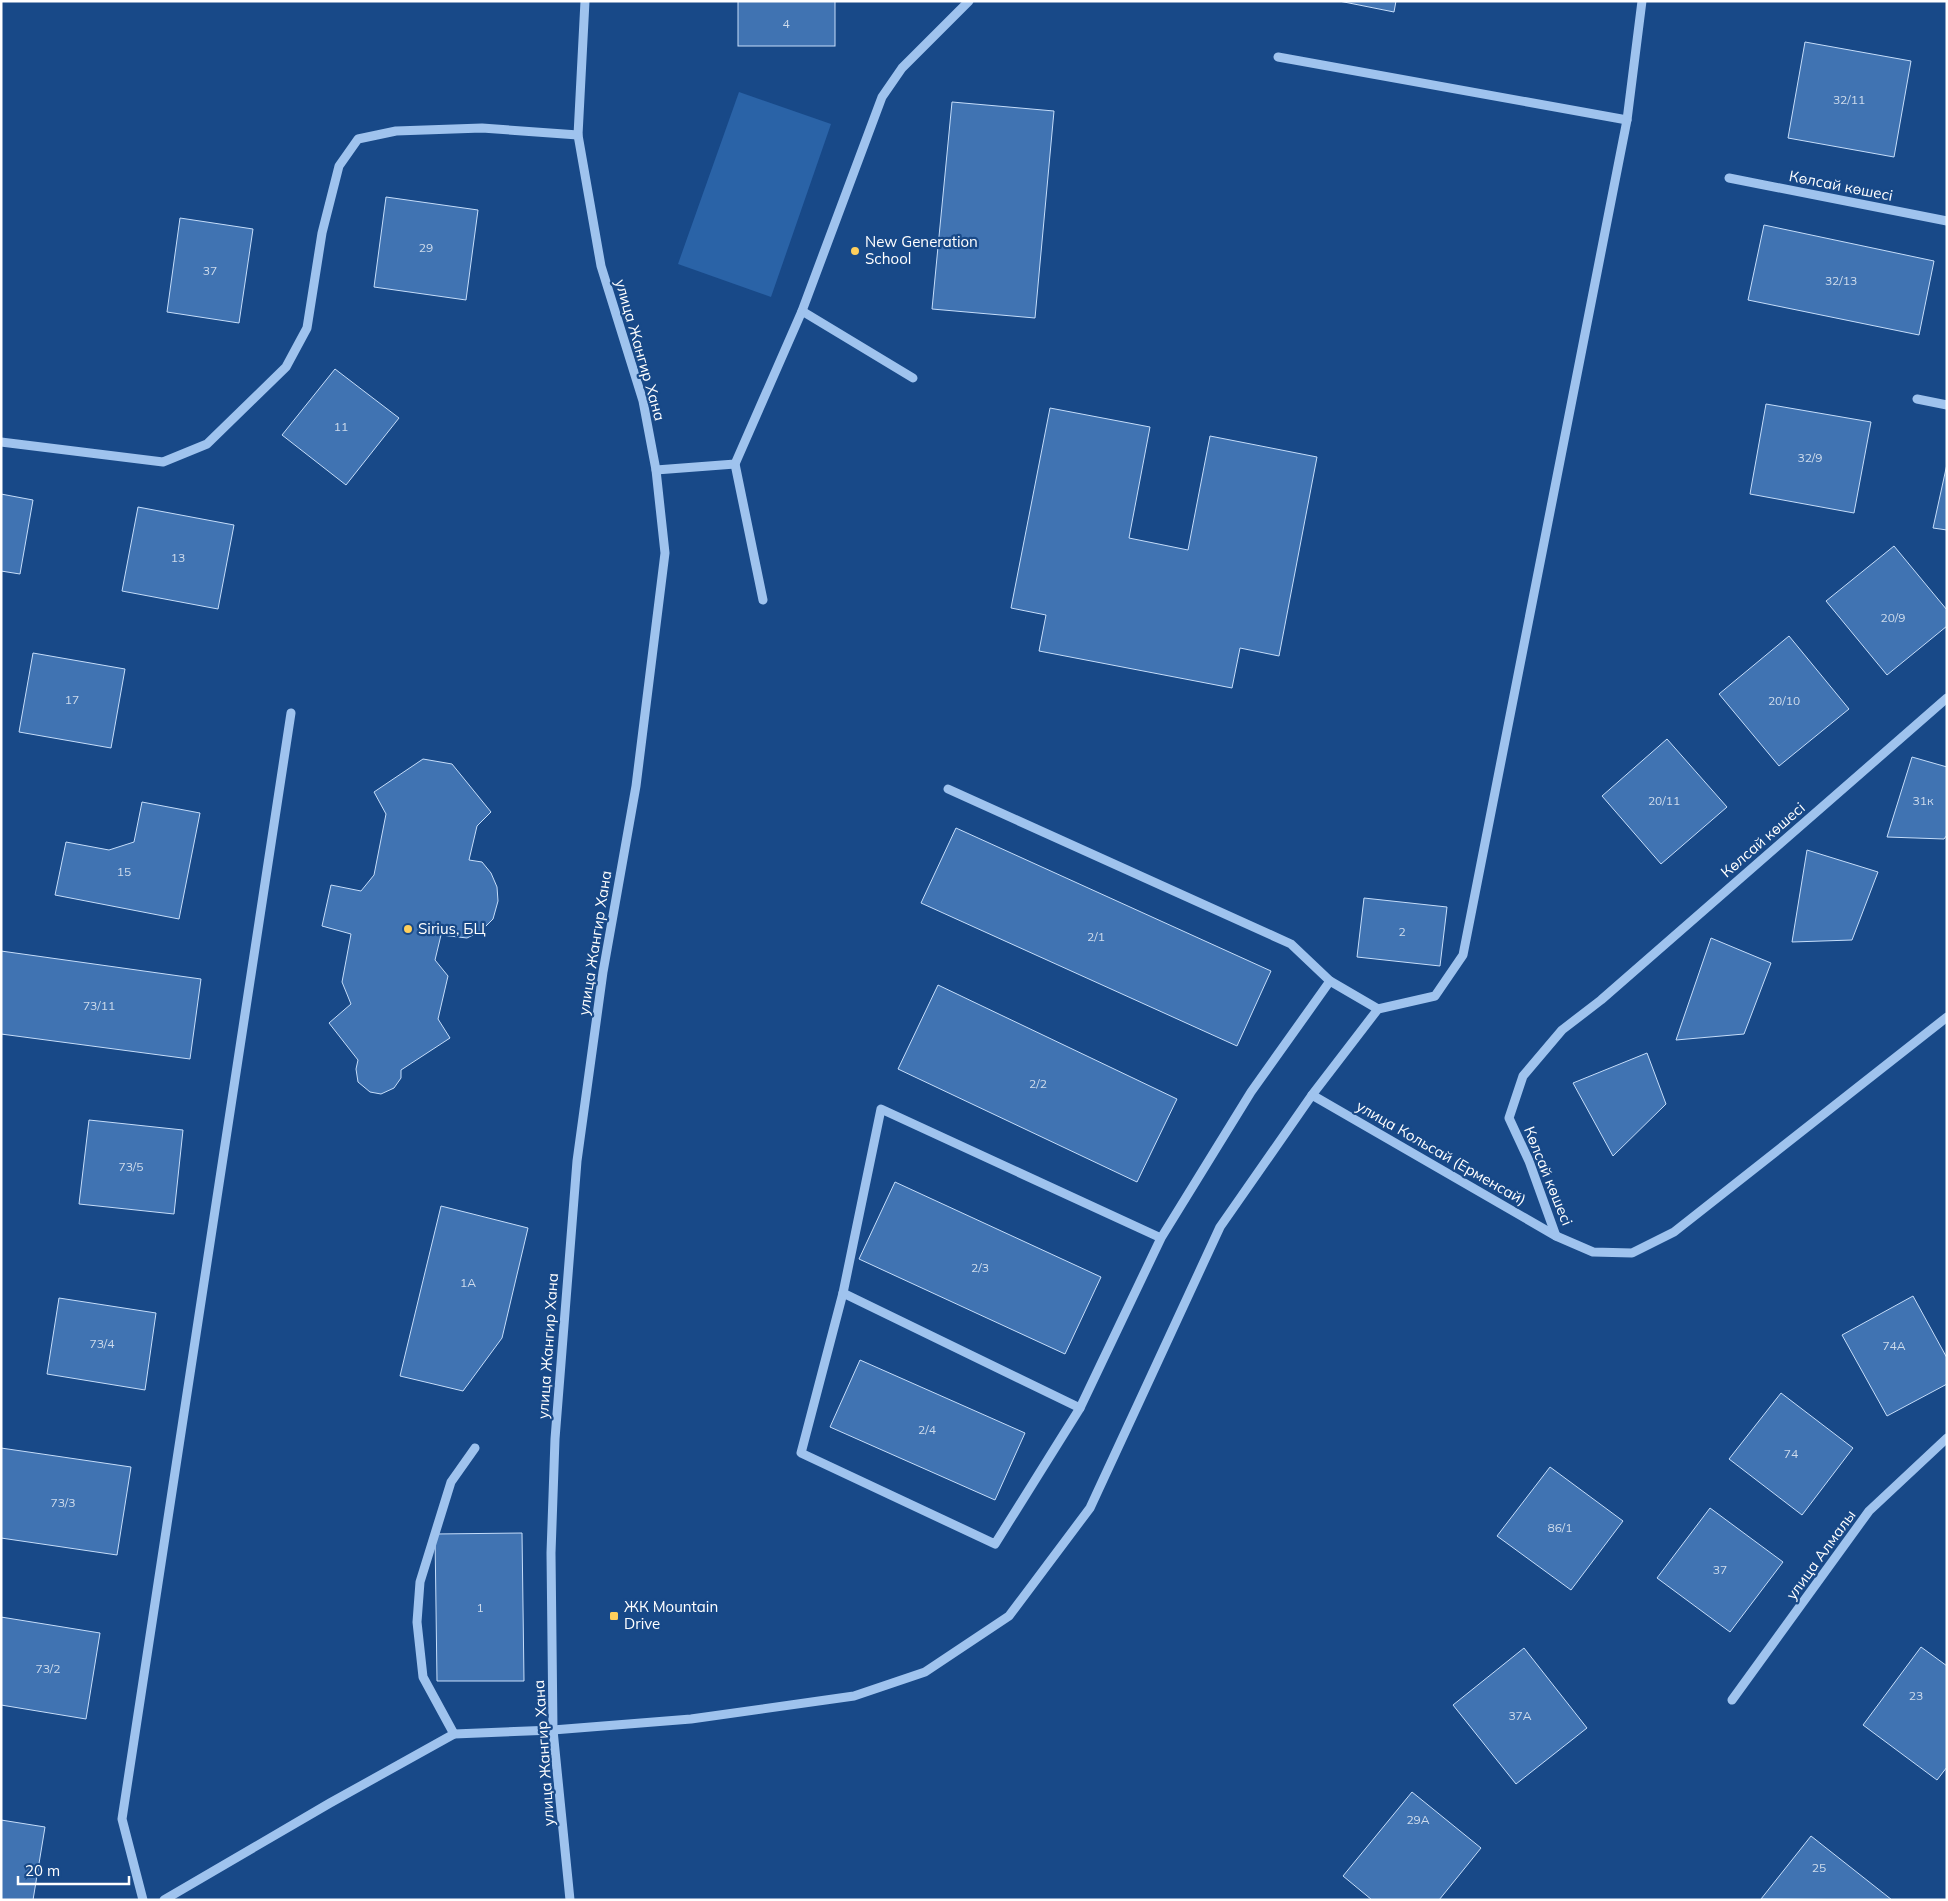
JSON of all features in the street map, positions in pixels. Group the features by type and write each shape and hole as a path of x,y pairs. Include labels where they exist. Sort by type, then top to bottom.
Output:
{"street":[{"name":"улица Жангир Хана","path":"570,1900 553,1730 552,1524 555,1439 577,1161 603,972 636,786 665,553 656,470 644,401 601,266 578,135 585,1"},
{"path":"762,600 735,464 802,312 882,97 902,68 969,1"},
{"path":"164,1900 330,1803 454,1734 553,1730 691,1719 854,1696 925,1672 1009,1616 1090,1508 1220,1227 1312,1095 1378,1009 1435,996 1463,955 1627,120 1642,1"},
{"path":"1278,57 1627,120"},
{"path":"1,442 163,462 206,444 286,367 307,328 322,233 339,166 358,139 396,131 482,128 578,135"},
{"name":"Көлсай көшесі","path":"1729,178 1947,221"},
{"path":"802,312 913,378"},
{"path":"1917,399 1947,404"},
{"path":"656,470 735,464"},
{"name":"Көлсай көшесі","path":"1947,698 1600,1000 1562,1030 1523,1076 1509,1118 1529,1162 1556,1236 1593,1252 1632,1253 1674,1232 1947,1017"},
{"path":"144,1900 122,1819 292,713"},
{"path":"948,789 1291,944 1330,981 1378,1009"},
{"path":"1161,1238 881,1109 843,1293 800,1454 995,1544 1080,1408 1161,1238 1250,1092 1330,981"},
{"name":"улица Кольсай (Ерменсай)","path":"1312,1095 1556,1236"},
{"path":"843,1293 1080,1408"},
{"name":"улица Алмалы","path":"1732,1700 1869,1511 1947,1438"},
{"path":"454,1734 423,1677 417,1622 420,1582 451,1482 475,1448"}],"shaded area":[{"path":"739,92 831,124 771,297 678,264"}],"building":[{"path":"738,1 835,1 835,46 738,46"},
{"path":"1339,1 1396,1 1394,12"},
{"path":"1805,42 1911,61 1894,157 1788,138"},
{"path":"952,102 1054,111 1035,318 932,309"},
{"path":"386,197 478,210 466,300 374,287"},
{"path":"180,218 253,229 239,323 167,312"},
{"path":"1764,225 1934,261 1919,335 1748,300"},
{"path":"335,369 399,418 346,485 282,435"},
{"path":"1766,404 1871,422 1854,513 1750,494"},
{"path":"1050,408 1150,427 1129,538 1188,550 1210,436 1317,457 1279,656 1240,648 1232,688 1039,651 1046,615 1011,608"},
{"path":"1947,464 1947,530 1933,528"},
{"path":"1,494 33,500 20,574 1,571"},
{"path":"138,507 234,525 218,609 122,591"},
{"path":"1894,546 1947,610 1947,626 1887,675 1826,601"},
{"path":"1789,636 1849,709 1779,766 1719,694"},
{"path":"33,653 125,669 111,748 19,732"},
{"path":"1667,739 1727,807 1661,864 1602,796"},
{"path":"1912,757 1947,767 1947,835 1944,839 1887,837"},
{"name":"Sirius, БЦ","path":"423,759 452,764 491,812 477,826 469,860 482,862 491,873 497,887 498,901 493,919 481,931 467,938 441,935 435,960 448,976 438,1019 450,1038 401,1070 401,1078 394,1088 381,1094 370,1092 358,1082 356,1069 358,1060 329,1023 351,1004 342,982 351,934 322,926 331,885 361,891 374,875 386,814 374,792"},
{"path":"142,802 200,813 179,919 55,895 66,842 109,850 134,842"},
{"path":"956,828 1271,971 1237,1046 921,903"},
{"path":"1807,850 1878,872 1852,940 1792,942"},
{"path":"1364,898 1447,907 1440,966 1357,957"},
{"path":"1711,938 1771,963 1744,1034 1676,1040"},
{"path":"1,951 201,979 190,1059 1,1034"},
{"path":"938,985 1177,1099 1137,1182 898,1069"},
{"path":"1647,1053 1666,1104 1613,1156 1573,1083"},
{"path":"89,1120 183,1130 174,1214 79,1204"},
{"path":"895,1182 1101,1277 1065,1354 859,1259"},
{"path":"441,1206 528,1228 502,1338 463,1391 400,1376"},
{"path":"1913,1296 1947,1358 1947,1384 1887,1416 1842,1335"},
{"path":"59,1298 156,1313 145,1390 47,1374"},
{"path":"860,1360 1025,1433 995,1500 830,1427"},
{"path":"1781,1393 1853,1448 1802,1515 1729,1459"},
{"path":"1,1448 131,1467 117,1555 1,1538"},
{"path":"1550,1467 1623,1521 1571,1590 1497,1536"},
{"path":"1710,1508 1783,1562 1730,1632 1657,1578"},
{"path":"522,1533 524,1681 437,1681 435,1534"},
{"path":"1,1617 100,1633 86,1719 1,1705"},
{"path":"1921,1647 1947,1666 1947,1767 1937,1780 1863,1725"},
{"path":"1524,1648 1587,1728 1516,1784 1453,1705"},
{"path":"1412,1792 1481,1848 1439,1900 1372,1900 1343,1876"},
{"path":"1,1820 45,1827 33,1900 1,1900"},
{"path":"1811,1836 1892,1900 1761,1899"}],"place":[{"name":"New Generation School","path":"855,251"},
{"name":"Sirius, БЦ","path":"408,929"},
{"name":"ЖК Mountain Drive","path":"614,1616"}]}
